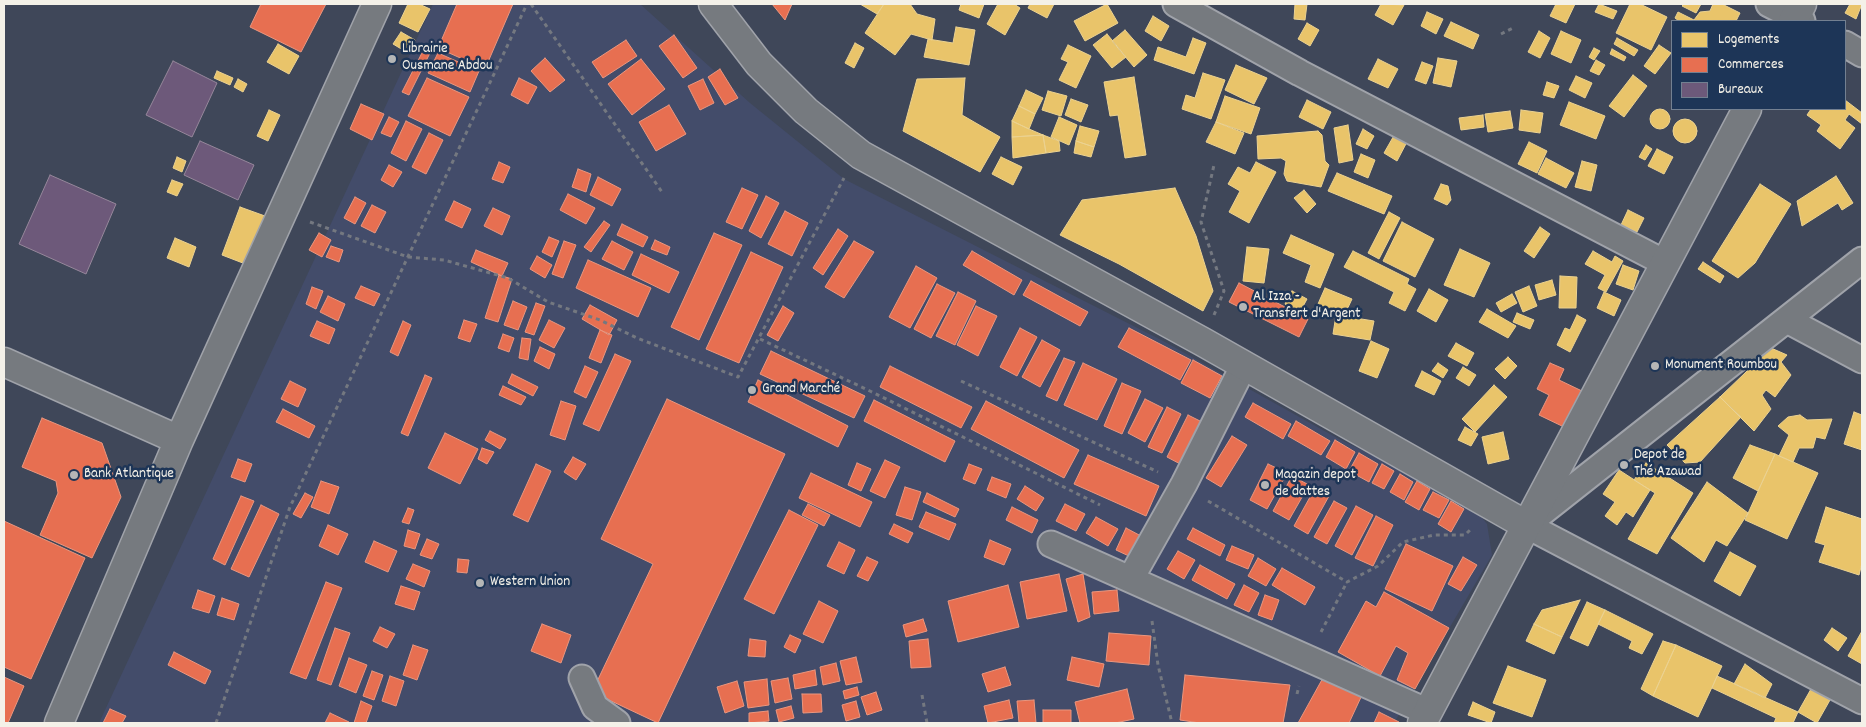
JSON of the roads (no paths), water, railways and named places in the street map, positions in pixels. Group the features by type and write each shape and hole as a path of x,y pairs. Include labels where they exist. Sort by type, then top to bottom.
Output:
{"street":[{"path":"59,723 179,440 377,4"},
{"path":"713,4 759,64 806,111 861,155 1203,342 1526,525 1862,702"},
{"path":"1176,4 1300,73 1666,263"},
{"path":"1769,4 1798,16"},
{"path":"1846,45 1862,54"},
{"path":"1051,544 1139,582 1425,718 1746,110"},
{"path":"1526,525 1862,260"},
{"path":"1787,320 1862,360"},
{"path":"4,362 179,440"},
{"path":"1139,582 1184,484 1244,365"},
{"path":"582,678 595,707 617,723"}],"place":[{"name":"Librairie Ousmane Abdou","path":"392,59"},
{"name":"Al Izza - Transfert d'Argent","path":"1243,307"},
{"name":"Monument Roumbou","path":"1655,366"},
{"name":"Grand Marché","path":"752,390"},
{"name":"Depot de Thé Azawad","path":"1624,465"},
{"name":"Bank Atlantique","path":"74,475"},
{"name":"Magazin depot de dattes","path":"1265,485"},
{"name":"Western Union","path":"480,583"}]}
